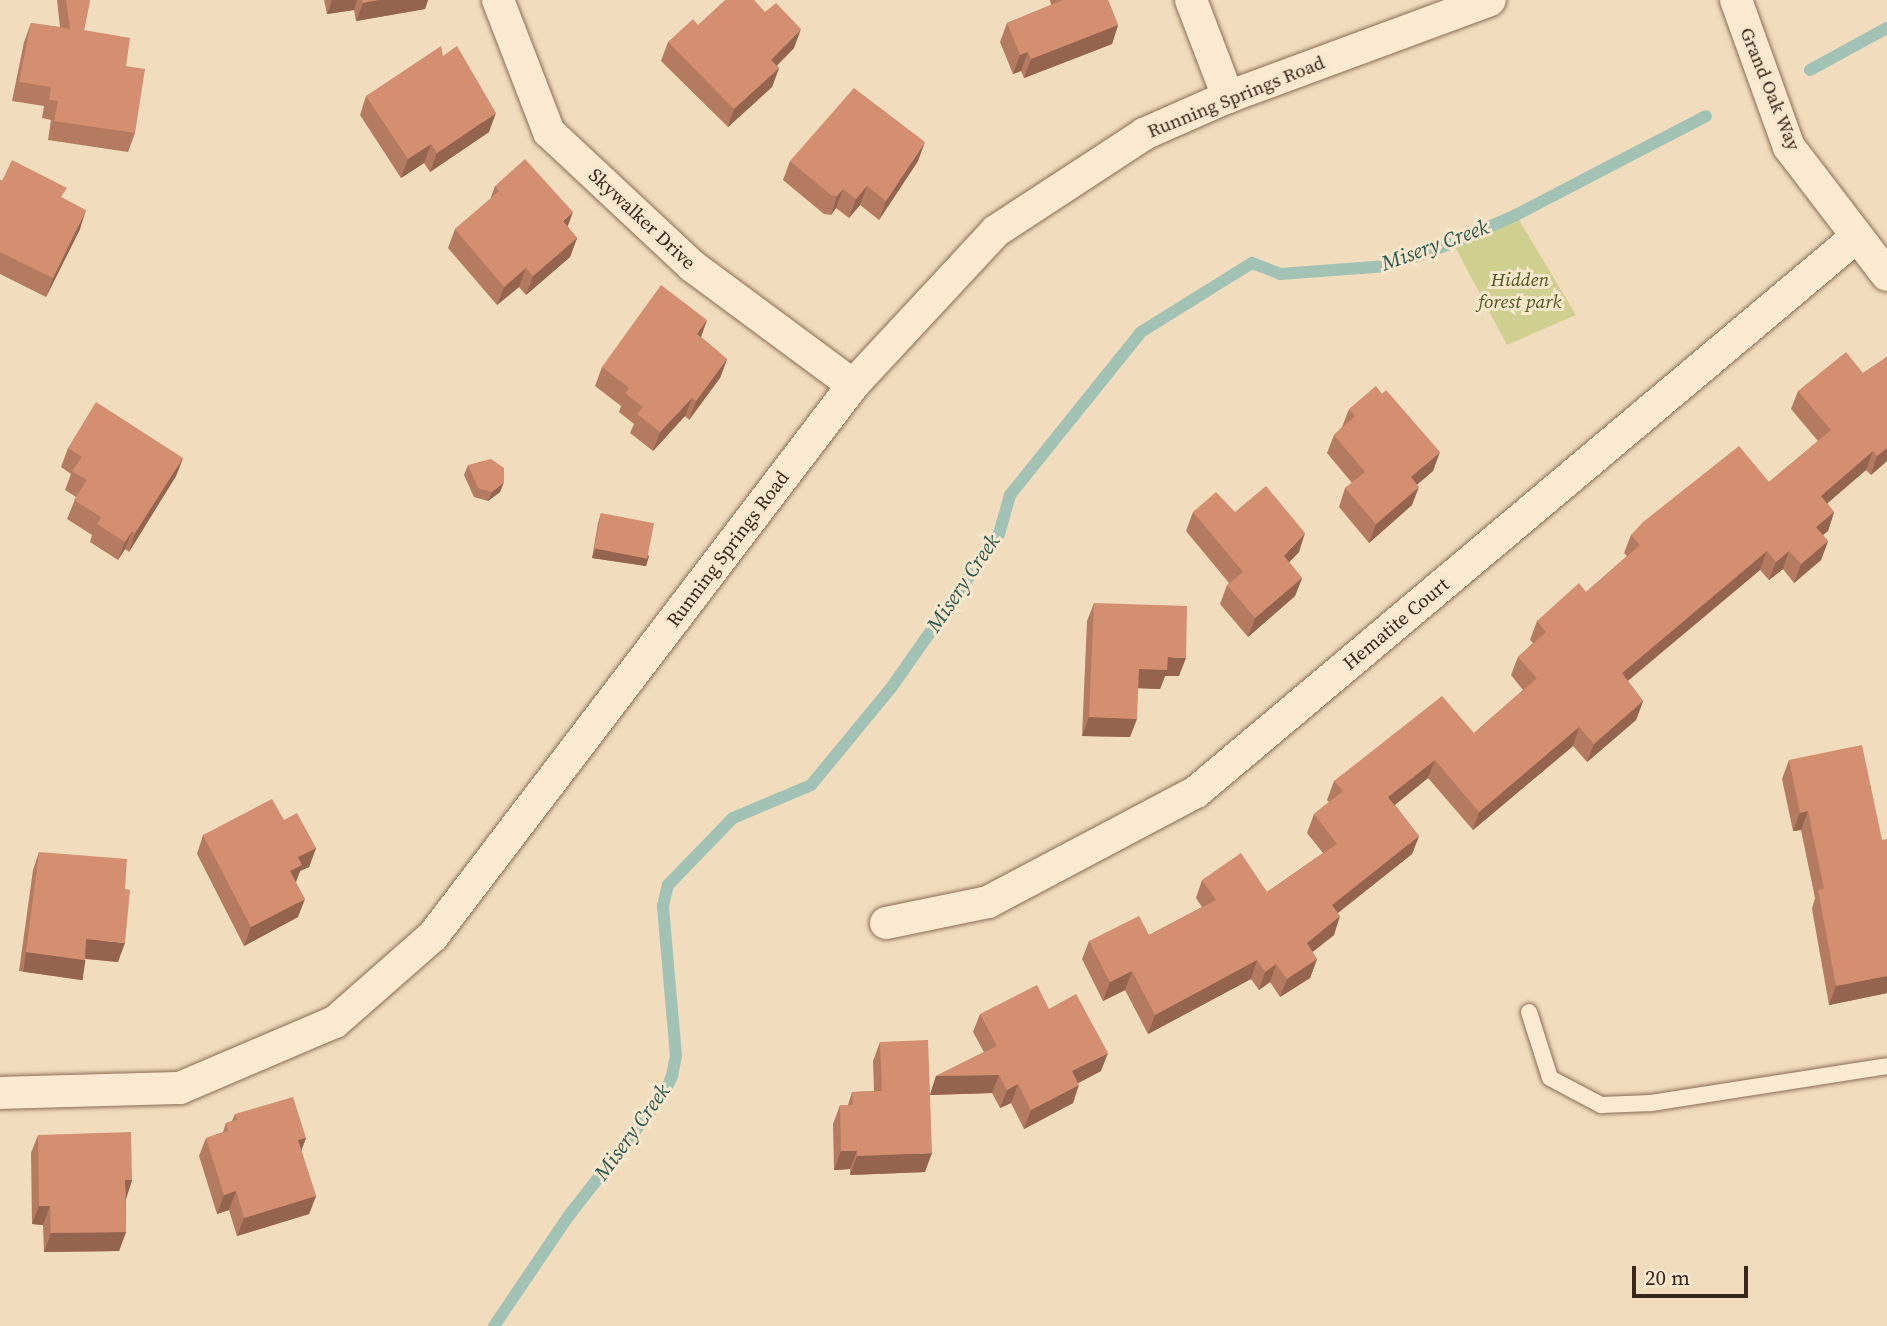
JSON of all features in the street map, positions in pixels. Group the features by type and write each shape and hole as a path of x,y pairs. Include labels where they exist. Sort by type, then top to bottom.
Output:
{"street":[{"name":"Skywalker Drive","path":"498,0 549,132 692,265 853,385"},
{"path":"1191,0 1228,97"},
{"name":"Running Springs Road","path":"0,1093 180,1088 335,1022 433,936 853,385 996,231 1144,134 1228,97 1490,0"},
{"name":"Grand Oak Way","path":"1736,0 1789,147 1855,238 1887,275"},
{"name":"Hematite Court","path":"886,923 988,902 1196,792 1855,238"}],"lane":[{"path":"1529,1012 1550,1078 1601,1105 1651,1103 1887,1066"}],"green space":[{"name":"Hidden forest park","path":"1516,215 1576,315 1507,345 1453,243"}],"building":[{"path":"66,0 90,0 84,30 130,38 126,66 145,69 135,133 54,121 58,101 49,100 51,87 19,82 31,23 70,29"},
{"path":"725,0 754,0 765,12 776,3 801,29 771,60 779,68 734,109 668,42 693,19 698,25"},
{"path":"1063,0 1108,0 1118,25 1031,59 1028,52 1020,55 1007,23"},
{"path":"441,46 443,56 457,46 496,113 437,153 431,144 408,159 366,96"},
{"path":"854,88 925,142 886,201 867,186 856,199 843,189 837,196 831,195 790,161"},
{"path":"525,159 573,212 563,221 577,238 533,276 526,268 504,287 455,229 499,191 495,186"},
{"path":"12,160 67,188 61,197 86,210 53,278 0,252 0,180 2,181"},
{"path":"661,285 707,320 697,334 727,359 696,401 692,398 660,432 637,414 643,407 625,393 629,388 602,367"},
{"path":"1846,352 1863,373 1887,357 1887,448 1877,456 1873,451 1821,496 1834,512 1816,527 1828,541 1801,564 1789,551 1776,562 1767,551 1622,673 1643,701 1594,744 1579,727 1479,812 1435,760 1388,797 1419,836 1332,905 1340,916 1307,943 1317,959 1287,979 1276,964 1265,972 1257,960 1155,1015 1132,971 1110,982 1089,941 1139,916 1149,935 1216,900 1202,880 1241,853 1267,892 1337,844 1314,814 1343,791 1334,781 1442,696 1474,733 1537,678 1518,657 1546,632 1537,621 1579,583 1586,592 1640,545 1631,535 1643,522 1739,446 1769,482 1831,430 1798,391"},
{"path":"1376,386 1382,394 1386,390 1440,452 1411,477 1419,487 1376,524 1345,488 1365,472 1334,435 1355,416 1349,409"},
{"path":"96,402 183,458 135,533 132,531 125,542 97,524 101,517 74,500 87,480 72,471 82,457 68,448"},
{"path":"491,459 504,468 504,482 492,492 478,488 468,465"},
{"path":"1266,486 1305,533 1284,556 1302,578 1255,618 1227,585 1243,572 1193,512 1216,492 1235,512"},
{"path":"601,513 654,523 647,559 594,548"},
{"path":"1094,603 1187,606 1186,658 1168,657 1167,670 1139,669 1137,719 1089,717"},
{"path":"1862,745 1882,840 1887,839 1887,976 1836,986 1818,890 1824,889 1808,811 1800,813 1789,760"},
{"path":"272,799 284,820 297,813 316,848 298,857 302,865 290,871 305,899 251,927 203,835"},
{"path":"39,852 127,859 125,889 130,890 125,943 86,939 85,960 26,952"},
{"path":"1037,985 1049,1009 1076,994 1108,1053 1072,1071 1079,1085 1031,1110 1018,1084 1007,1090 999,1075 936,1076 997,1046 980,1014"},
{"path":"928,1040 932,1153 857,1156 857,1151 841,1151 840,1105 853,1105 852,1092 882,1091 880,1042"},
{"path":"293,1097 306,1138 298,1140 316,1196 244,1218 236,1191 224,1195 206,1138 228,1131 226,1123 237,1120 235,1114"},
{"path":"131,1132 132,1180 125,1180 126,1232 51,1233 50,1206 39,1206 38,1135"}],"waterway":[{"name":"Misery Creek","path":"1810,70 1887,28"},
{"name":"Misery Creek","path":"494,1326 567,1218 664,1094 672,1076 676,1056 663,906 668,885 733,818 811,785 891,688 999,534 1010,495 1141,332 1252,263 1280,274 1388,266 1453,243 1516,215 1706,116"}]}
